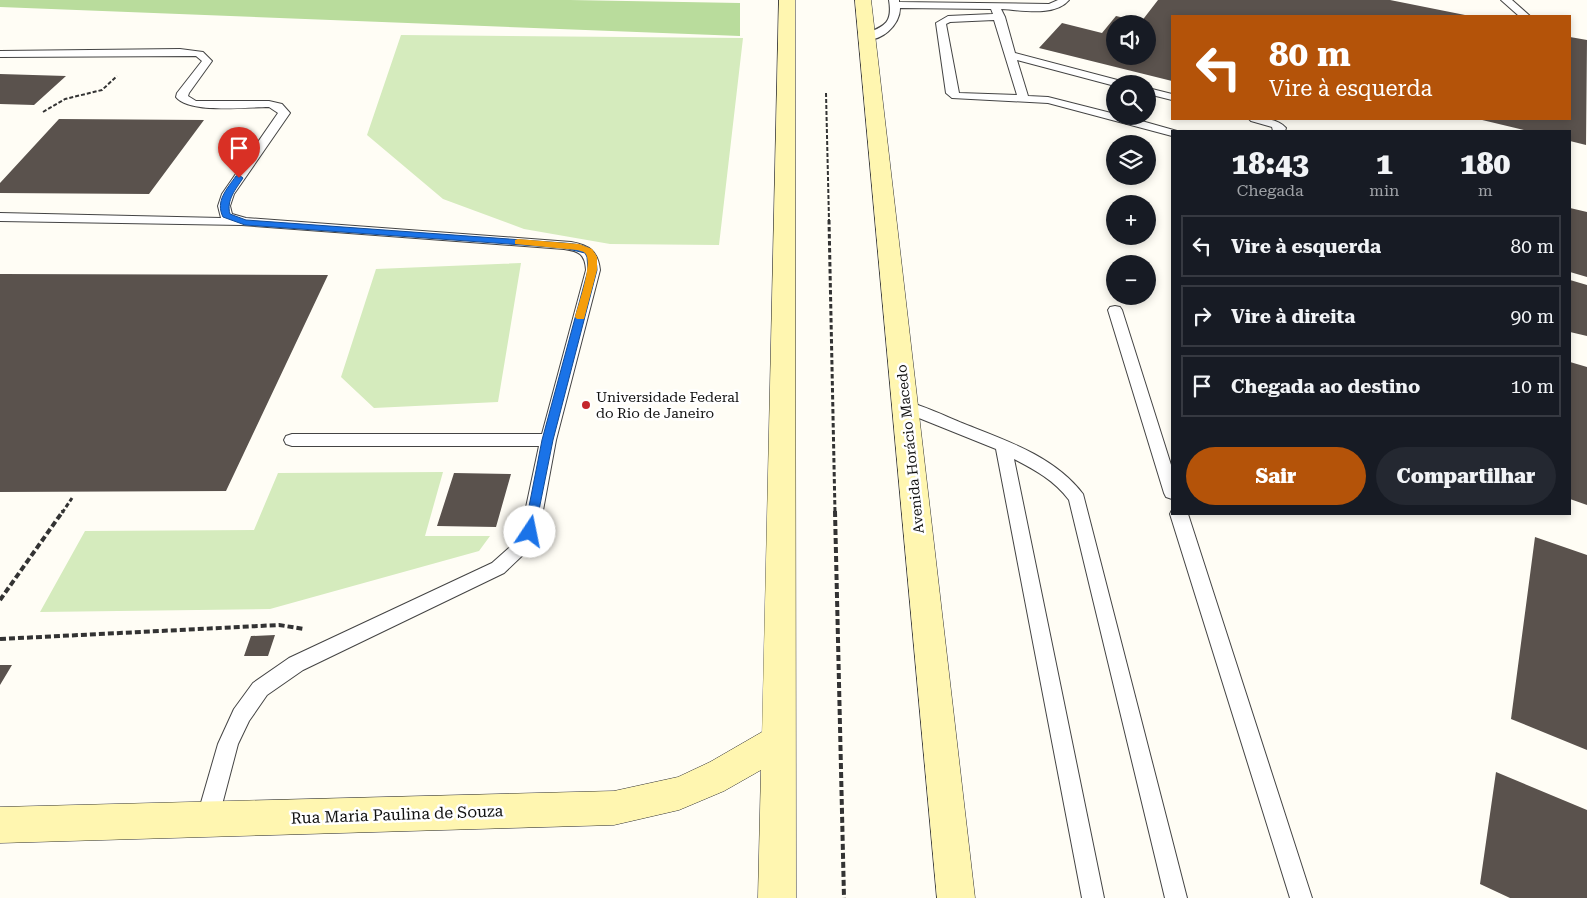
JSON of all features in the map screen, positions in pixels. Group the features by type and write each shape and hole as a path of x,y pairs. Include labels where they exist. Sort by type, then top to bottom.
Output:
{"street":[{"path":"777,898 787,0"},
{"name":"Avenida Horácio Macedo","path":"863,0 956,898"},
{"name":"Rua Maria Paulina de Souza","path":"0,825 614,808 649,802 687,791 726,772 779,740"}],"lane":[{"path":"867,37 893,23 897,12 895,3 994,2 1049,7 1058,6 1064,0"},
{"path":"1506,0 1524,15"},
{"path":"994,2 1023,98"},
{"path":"1000,18 948,19 942,23 952,92 956,96 1048,100 1171,132"},
{"path":"0,54 200,53 205,57 206,61 183,93 182,97 186,101 196,104 269,104 282,109 284,113 228,194 224,206 226,216 245,222"},
{"path":"1009,54 1106,80"},
{"path":"1156,93 1171,97"},
{"path":"1258,120 1276,125 1280,128 1279,130"},
{"path":"0,218 245,222 564,245 579,247 588,251 592,257 593,270 548,440 530,532 525,542 498,568 296,664 260,689 241,715 228,744 207,820"},
{"path":"1115,310 1171,490"},
{"path":"905,406 1003,446 1052,472 1067,485 1077,498 1176,898"},
{"path":"292,440 548,440"},
{"path":"1003,446 1093,898"},
{"path":"1179,515 1301,898"}],"path":[{"path":"43,112 65,99 102,90 120,72"},
{"path":"826,93 844,898"},
{"path":"0,600 72,498"},
{"path":"0,639 279,625 353,638"}],"green space":[{"path":"0,0 570,0 740,3 740,36 0,7"},
{"path":"401,35 743,38 719,245 610,244 524,229 443,199 367,135"},
{"path":"521,263 498,402 374,408 341,377 376,269"},
{"path":"443,472 425,536 490,536 479,551 270,609 40,612 85,531 254,530 278,473"}],"building":[{"path":"1158,0 1390,0 1465,15 1171,15 1171,81 1156,77 1156,75 1148,75 1108,65 1156,65 1156,15 1146,15"},
{"path":"1062,23 1102,33 1106,28 1106,65 1039,48"},
{"path":"1571,37 1587,40 1586,145 1571,141 1571,130 1524,130 1482,120 1571,120"},
{"path":"0,74 66,76 34,105 0,104"},
{"path":"59,119 204,120 149,194 0,193 0,183"},
{"path":"1571,208 1587,212 1587,277 1571,272"},
{"path":"0,274 328,275 226,491 0,492"},
{"path":"1571,280 1587,285 1587,336 1571,332"},
{"path":"1571,362 1587,367 1587,505 1571,499"},
{"path":"454,473 511,474 496,527 437,526"},
{"path":"1535,537 1587,555 1587,750 1511,719"},
{"path":"275,635 268,656 244,656 251,636"},
{"path":"0,665 12,665 0,685"},
{"path":"1496,772 1587,810 1587,898 1510,898 1480,884"}],"slow traffic":[{"path":"518,242 564,245 579,247 588,251 592,257 593,270 580,317"}],"place":[{"name":"Universidade Federal do Rio de Janeiro","path":"586,405"}],"route":[{"path":"239,178 228,194 224,206 226,216 245,222 564,245 579,247 588,251 592,257 593,270 548,440 530,532"}]}
